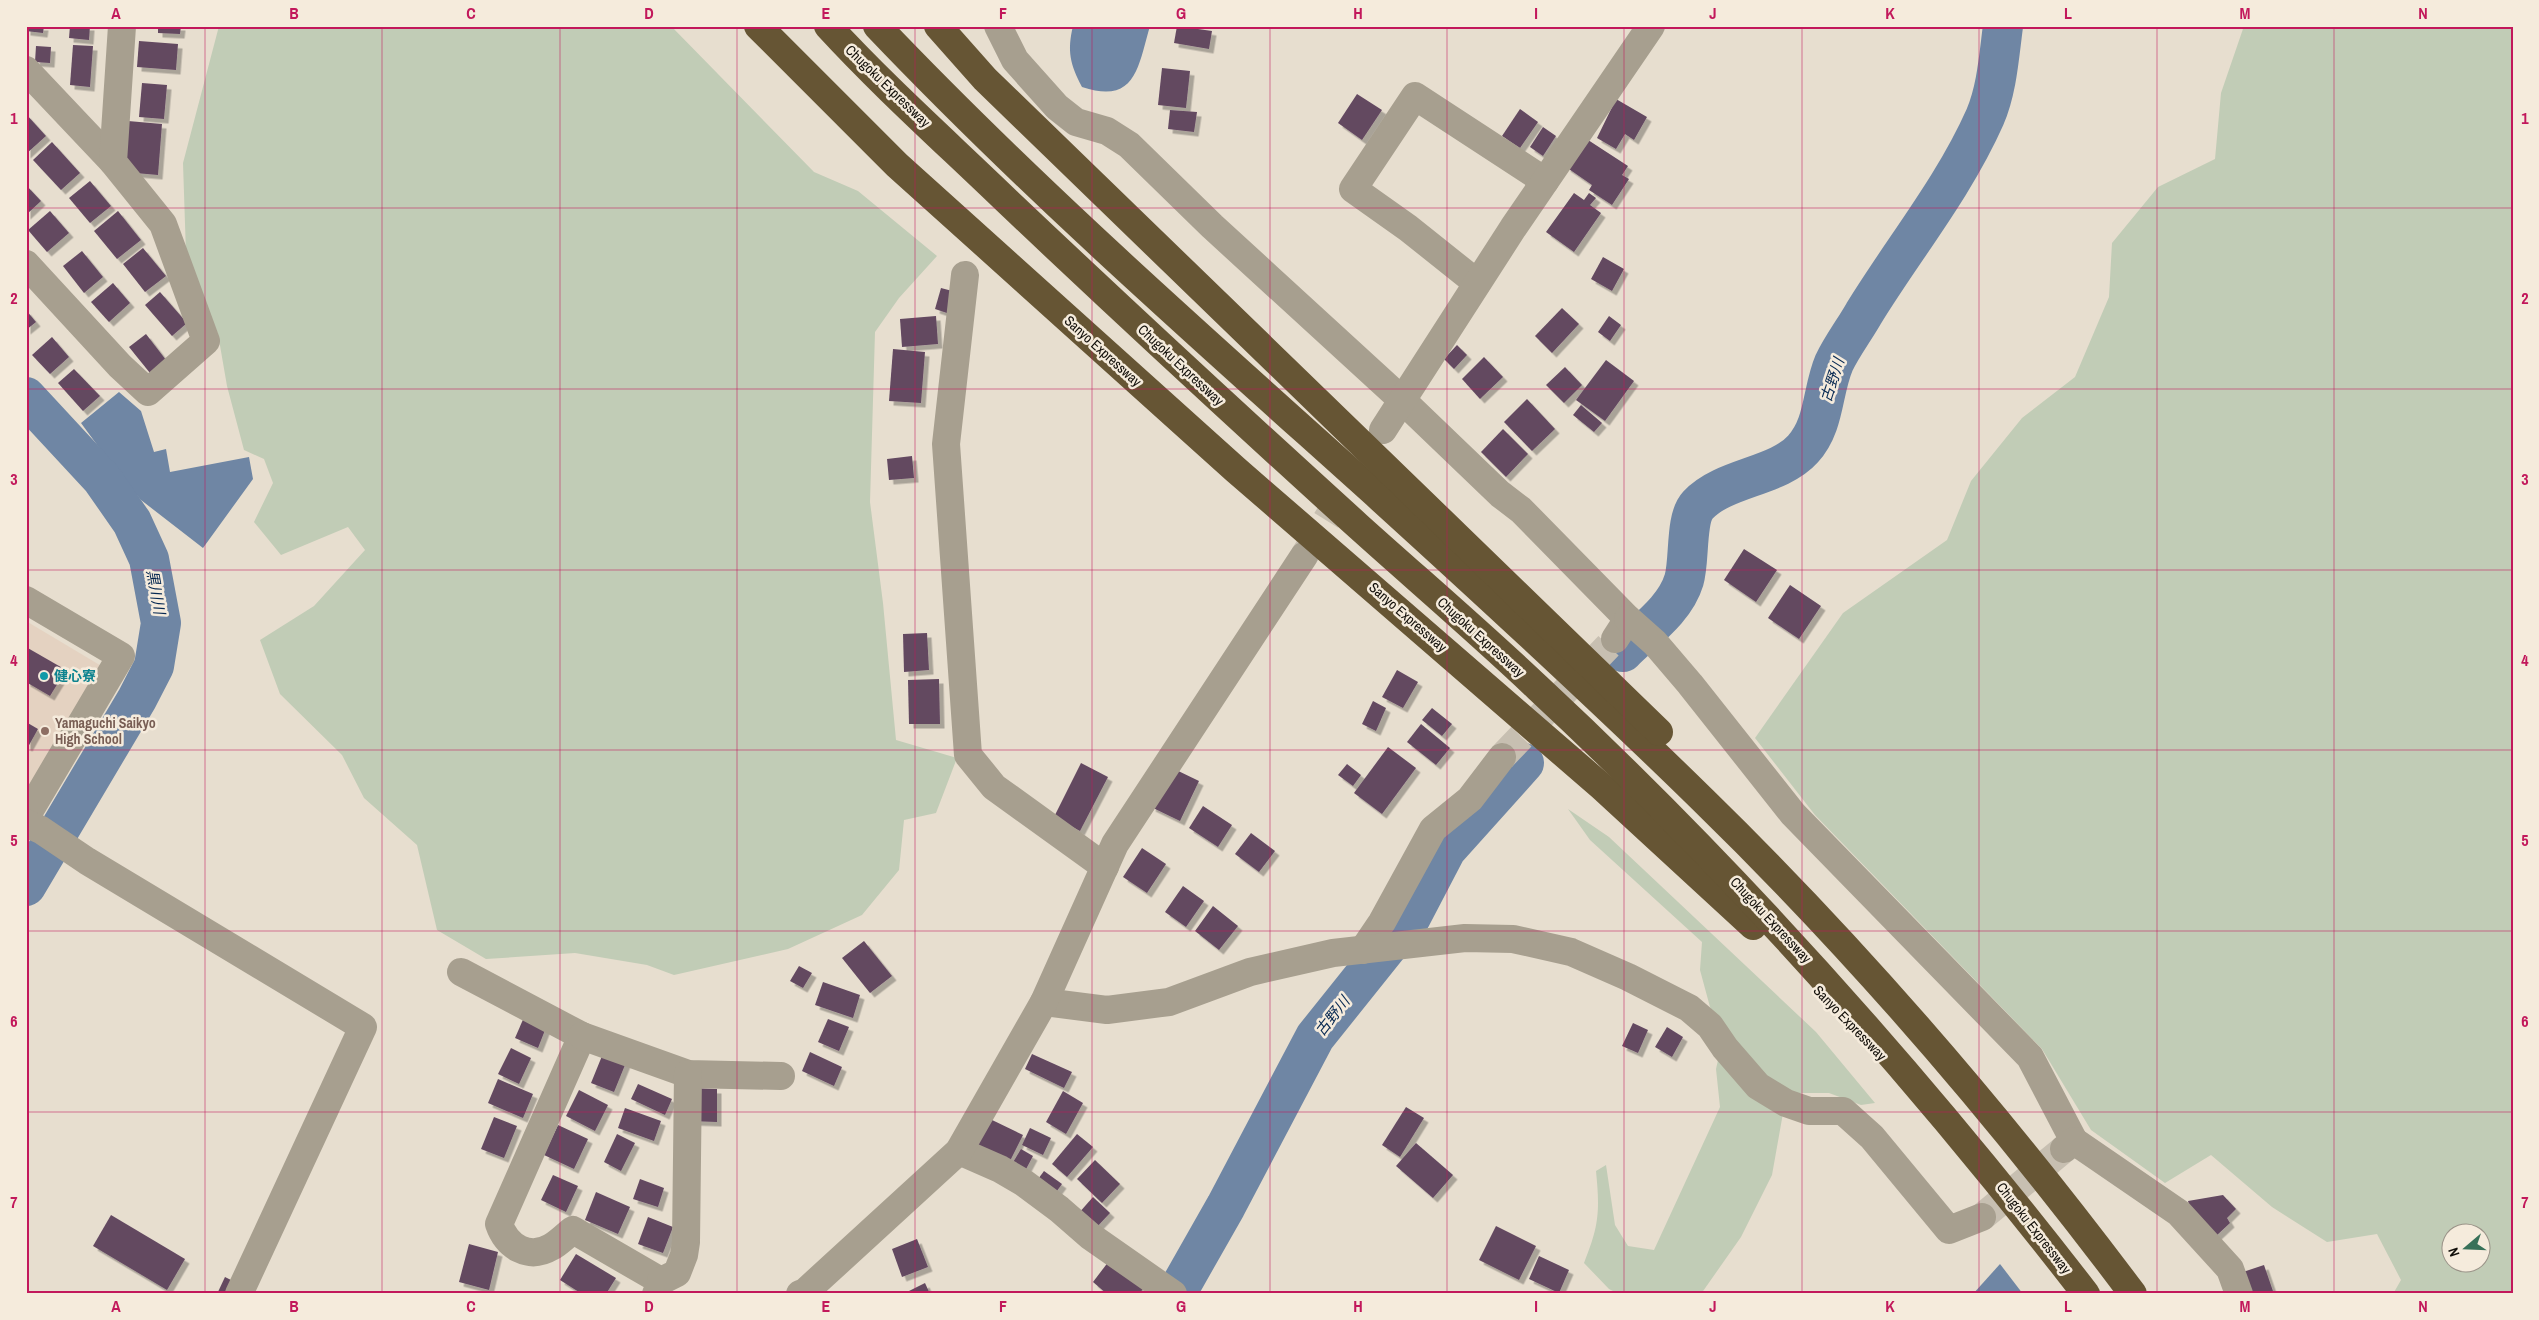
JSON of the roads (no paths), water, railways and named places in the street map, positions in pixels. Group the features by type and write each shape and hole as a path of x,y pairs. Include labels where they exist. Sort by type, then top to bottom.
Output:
{"highway":[{"name":"Sanyo Expressway","path":"758,26 897,165 1228,463 1349,566 1689,865 1837,1008 1961,1142 2037,1230"},
{"name":"Chugoku Expressway","path":"828,26 902,101 1155,342 1537,686 1726,872 1810,963 1964,1140 2086,1294"},
{"path":"877,26 955,109 1583,685 1706,802 1816,915 1906,1014 1996,1119"},
{"path":"938,26 999,93 1599,672 1720,793 1820,903 1905,1003 2133,1294"}],"street":[{"path":"113,162 122,26"},
{"path":"998,26 1016,60 1056,107 1076,122 1106,131 1129,146 1212,226 1402,400 1500,494 1521,510 1622,629 1655,643 1793,814 2030,1057 2069,1145 2179,1213 2230,1268 2239,1294"},
{"path":"1383,430 1477,283 1650,26"},
{"path":"26,70 113,162 163,224 206,341 148,392 120,366 26,264"},
{"path":"1477,283 1408,228 1353,189 1415,96 1545,181"},
{"path":"965,275 946,444 968,755 994,787 1105,867"},
{"path":"800,1294 805,1292 959,1151 1044,1002 1115,844 1304,556"},
{"path":"26,600 121,656 31,823 87,861 362,1027 239,1294"},
{"path":"1363,950 1382,922 1433,829 1470,799 1502,757"},
{"path":"1044,1002 1107,1010 1169,1002 1250,972 1333,953 1465,938 1514,939 1571,952 1689,1008 1710,1026 1725,1048 1758,1086 1786,1103 1809,1111 1843,1112 1872,1137 1949,1230 1982,1217"},
{"path":"461,972 582,1036 688,1074 781,1076"},
{"path":"582,1036 500,1224 504,1237 513,1247 534,1254 552,1247 573,1230 659,1287 677,1274 684,1255 686,1242 688,1074"},
{"path":"959,1151 1000,1169 1024,1183 1060,1209 1090,1236 1167,1289"}],"water":[{"path":"1073,26 1150,26 1142,55 1132,79 1114,91 1100,91 1082,87 1072,64 1070,43"},
{"path":"119,392 141,411 154,452 166,449 170,472 249,457 253,479 203,548 141,500 117,472 81,423"},
{"path":"2000,1264 2023,1294 1973,1294"}],"waterway":[{"name":"古野川","path":"1623,652 1667,610 1680,591 1686,572 1691,520 1698,505 1722,488 1780,466 1803,449 1810,440 1819,419 1830,374 1837,357 1879,289 1944,193 1973,143 1985,117 1995,84 2003,26"},
{"name":"黒川川","path":"26,397 102,479 132,522 149,559 161,623 154,666 137,699 26,886"},
{"name":"古野川","path":"1176,1294 1226,1206 1315,1037 1411,917 1446,850 1524,763"}],"tunnel":[{"path":"1304,556 1367,455"},
{"path":"1502,757 1615,639"},
{"path":"1982,1217 2064,1149"}],"place":[{"name":"健心寮","path":"44,676"},
{"name":"Yamaguchi Saikyo High School","path":"45,731"}]}
